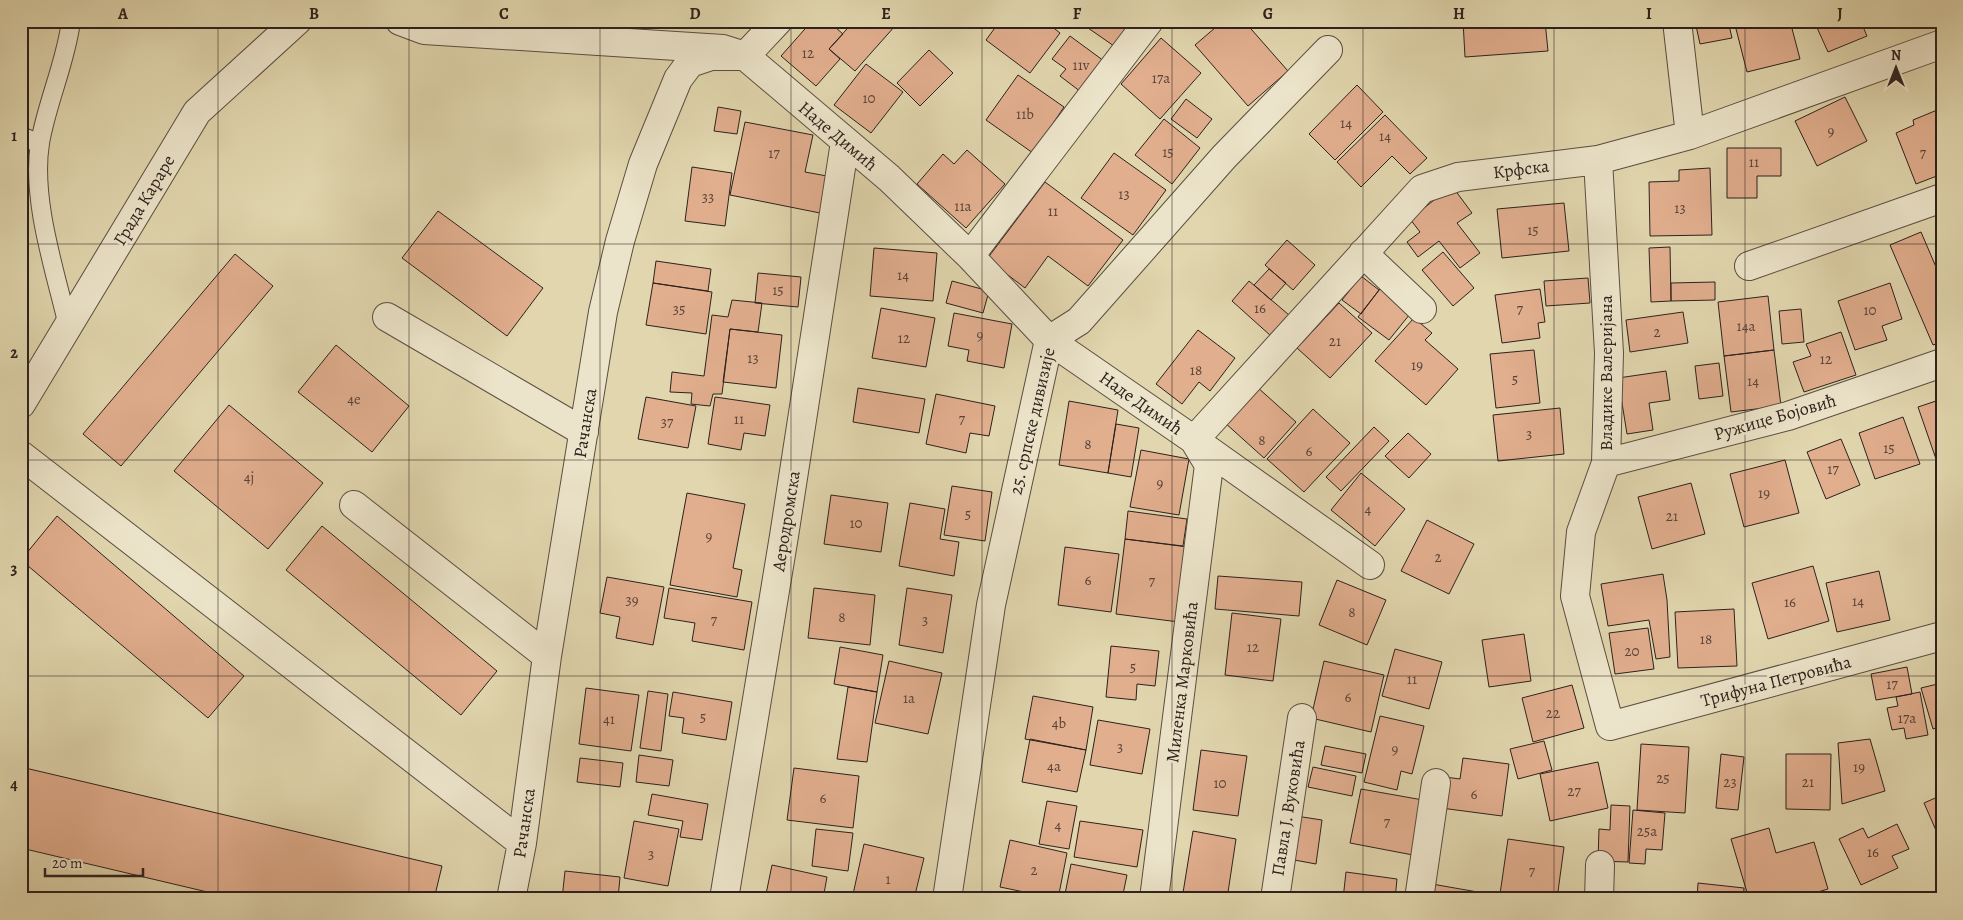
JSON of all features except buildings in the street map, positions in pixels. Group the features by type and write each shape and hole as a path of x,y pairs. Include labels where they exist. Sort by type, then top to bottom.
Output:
{"street":[{"name":"Града Караре","path":"21,404 197,112 297,21"},
{"name":"Наде Димић","path":"400,21 424,30 723,49 745,56 889,178 970,256 1049,340 1370,565"},
{"path":"745,56 778,21"},
{"path":"970,256 1149,21"},
{"path":"1677,21 1690,135"},
{"name":"Крфска","path":"1194,440 1422,189 1458,177 1598,160 1690,135 1942,44"},
{"name":"25. српске дивизије","path":"947,899 991,605 1049,340 1079,321 1224,157 1328,50"},
{"name":"Рачанска","path":"511,899 522,843 547,656 603,312 620,241 643,164 678,79 690,63 711,56 745,56"},
{"name":"Аеродромска","path":"724,899 784,536 845,142"},
{"name":"Владике Валеријана","path":"1598,160 1609,353 1606,463 1581,532 1575,596 1610,726"},
{"path":"1749,266 1942,198"},
{"path":"1363,253 1422,310"},
{"path":"387,317 584,432"},
{"name":"Ружице Бојовић","path":"1606,463 1788,416 1942,363"},
{"name":"Наде Димић","path":"1194,440 1209,465"},
{"path":"21,455 522,843"},
{"name":"Миленка Марковића","path":"1154,899 1209,465"},
{"path":"354,505 547,656"},
{"name":"Трифуна Петровића","path":"1610,726 1942,636"},
{"name":"Павла Ј. Вуковића","path":"1274,899 1302,718"},
{"path":"1419,899 1436,783"},
{"path":"1599,899 1600,865"}],"lane":[{"path":"68,326 40,194 38,176 40,144 72,21"},
{"path":"21,136 40,144"}]}
